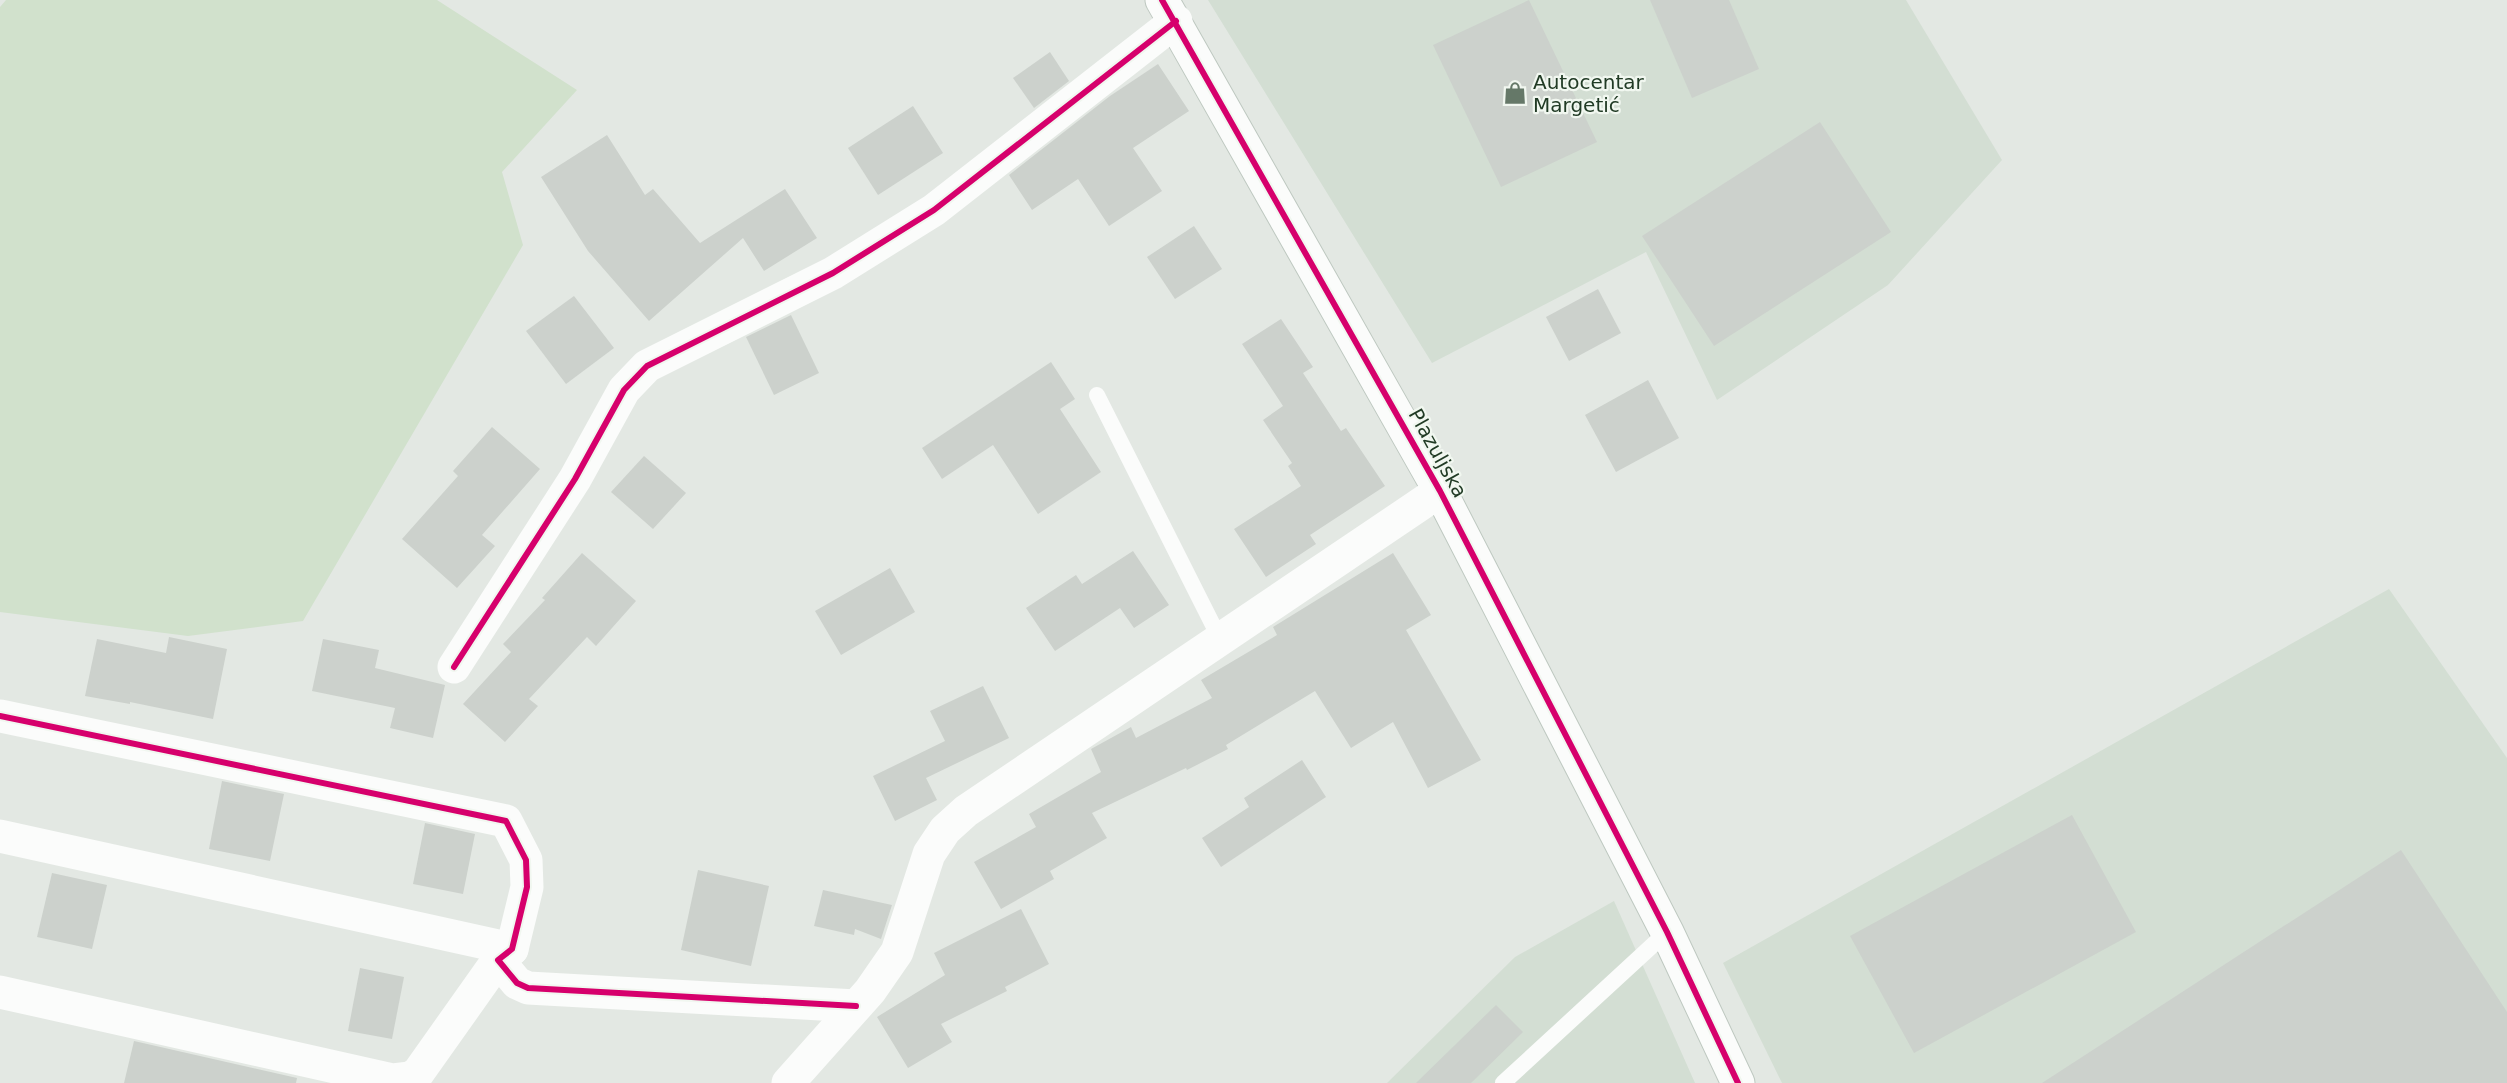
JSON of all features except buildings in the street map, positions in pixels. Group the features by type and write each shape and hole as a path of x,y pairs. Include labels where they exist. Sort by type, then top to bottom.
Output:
{"street":[{"name":"Plazuljska","path":"1169,11 1440,491 1667,932 1738,1083"},
{"path":"454,667 575,479 624,390 647,366 833,273 934,210 1169,11"},
{"path":"788,1083 856,1006 897,952 929,854 945,830 966,811 1440,491"},
{"path":"0,716 506,821 526,860 527,887 505,954 418,1073 410,1078 393,1080 0,992"},
{"path":"0,836 505,954"},
{"path":"505,954 517,983 528,988 856,1006"}],"lane":[{"path":"1097,395 1220,639"},
{"path":"1503,1083 1667,932"}],"shaded area":[{"path":"1208,0 1906,0 2002,160 1888,285 1717,400 1646,252 1432,363"},
{"path":"2389,589 2507,758 2507,1083 1782,1083 1723,963"},
{"path":"1614,901 1695,1083 1387,1083 1515,957"}],"green space":[{"path":"6,0 437,0 577,90 502,172 523,245 303,621 188,636 0,612 0,7"}],"cycle path":[{"path":"1162,0 1440,491 1667,932 1738,1083"},
{"path":"454,667 575,479 624,390 647,366 833,273 934,210 1176,21"},
{"path":"0,716 506,821 526,860 527,887 512,949 498,960 517,983 528,988 856,1006"}],"place":[{"name":"Autocentar Margetić","path":"1515,93"}]}
